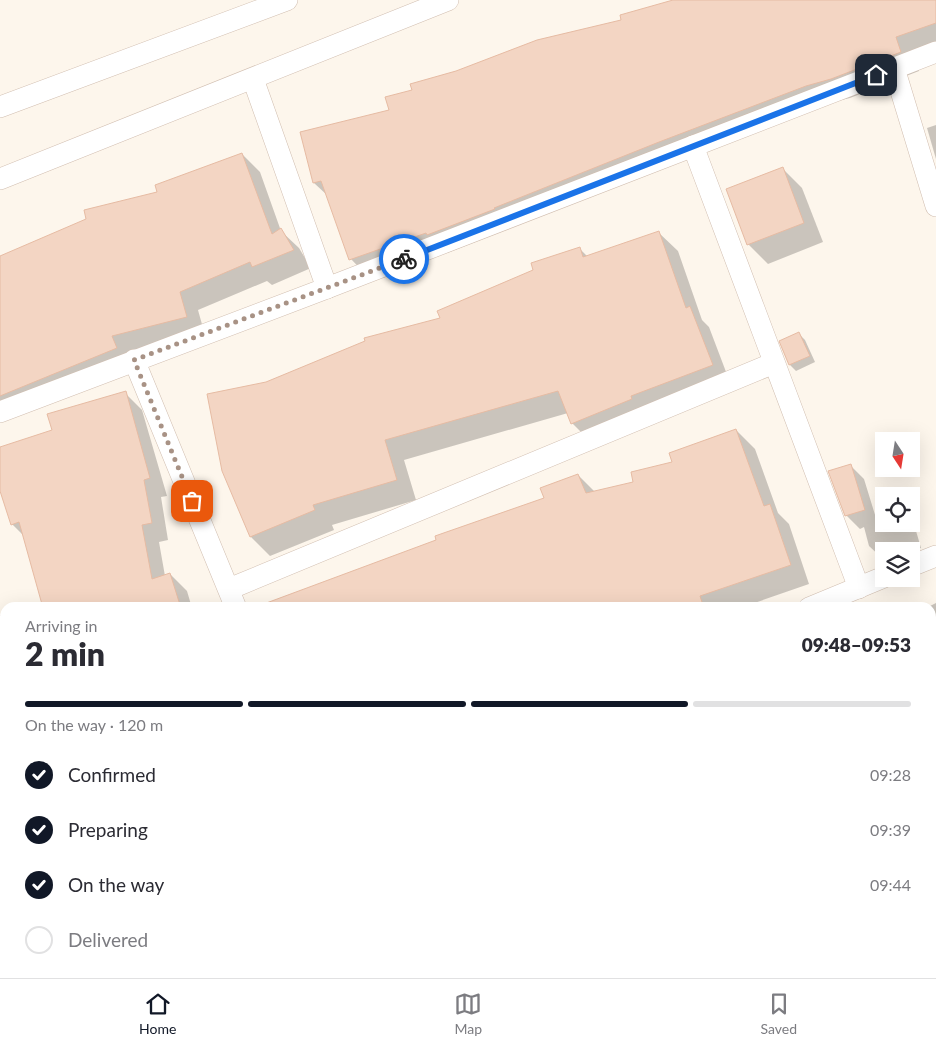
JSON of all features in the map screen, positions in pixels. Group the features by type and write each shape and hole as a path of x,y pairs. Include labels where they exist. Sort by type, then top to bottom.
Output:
{"street":[{"path":"0,107 287,0"},
{"path":"0,179 448,0"},
{"path":"0,412 327,288 936,52"},
{"path":"894,68 936,206"},
{"path":"253,79 327,288"},
{"path":"693,146 859,588"},
{"path":"134,360 232,598 774,363"},
{"path":"920,562 936,556"},
{"path":"824,602 875,581"}],"building":[{"path":"673,0 936,0 936,23 896,37 901,52 659,142 427,235 426,233 349,260 321,181 313,183 300,132 389,110 385,97 412,90 410,84 456,71 537,40 621,20 620,15"},
{"path":"242,153 272,234 281,228 294,250 252,267 250,262 180,292 187,317 112,336 117,348 0,396 0,256 86,219 84,210 157,192 155,185"},
{"path":"783,167 804,223 747,245 726,189"},
{"path":"659,231 686,308 690,306 713,365 631,396 632,399 571,424 558,391 385,440 397,480 313,505 315,510 250,537 222,471 207,394 266,382 365,341 364,338 440,318 437,311 533,270 531,263 580,247 583,257"},
{"path":"799,332 810,356 789,365 779,341"},
{"path":"126,391 150,478 144,480 152,523 142,525 152,579 170,573 179,602 41,602 19,522 11,525 0,491 0,447 52,430 47,414"},
{"path":"736,429 764,506 770,504 791,565 700,596 702,602 269,602 436,540 435,536 544,498 540,488 578,474 586,493 633,482 631,472 672,462 669,453"},
{"path":"851,464 865,510 845,516 828,471"}],"way so far":[{"path":"192,501 134,360 404,259"}],"route":[{"path":"404,259 876,75"}]}
